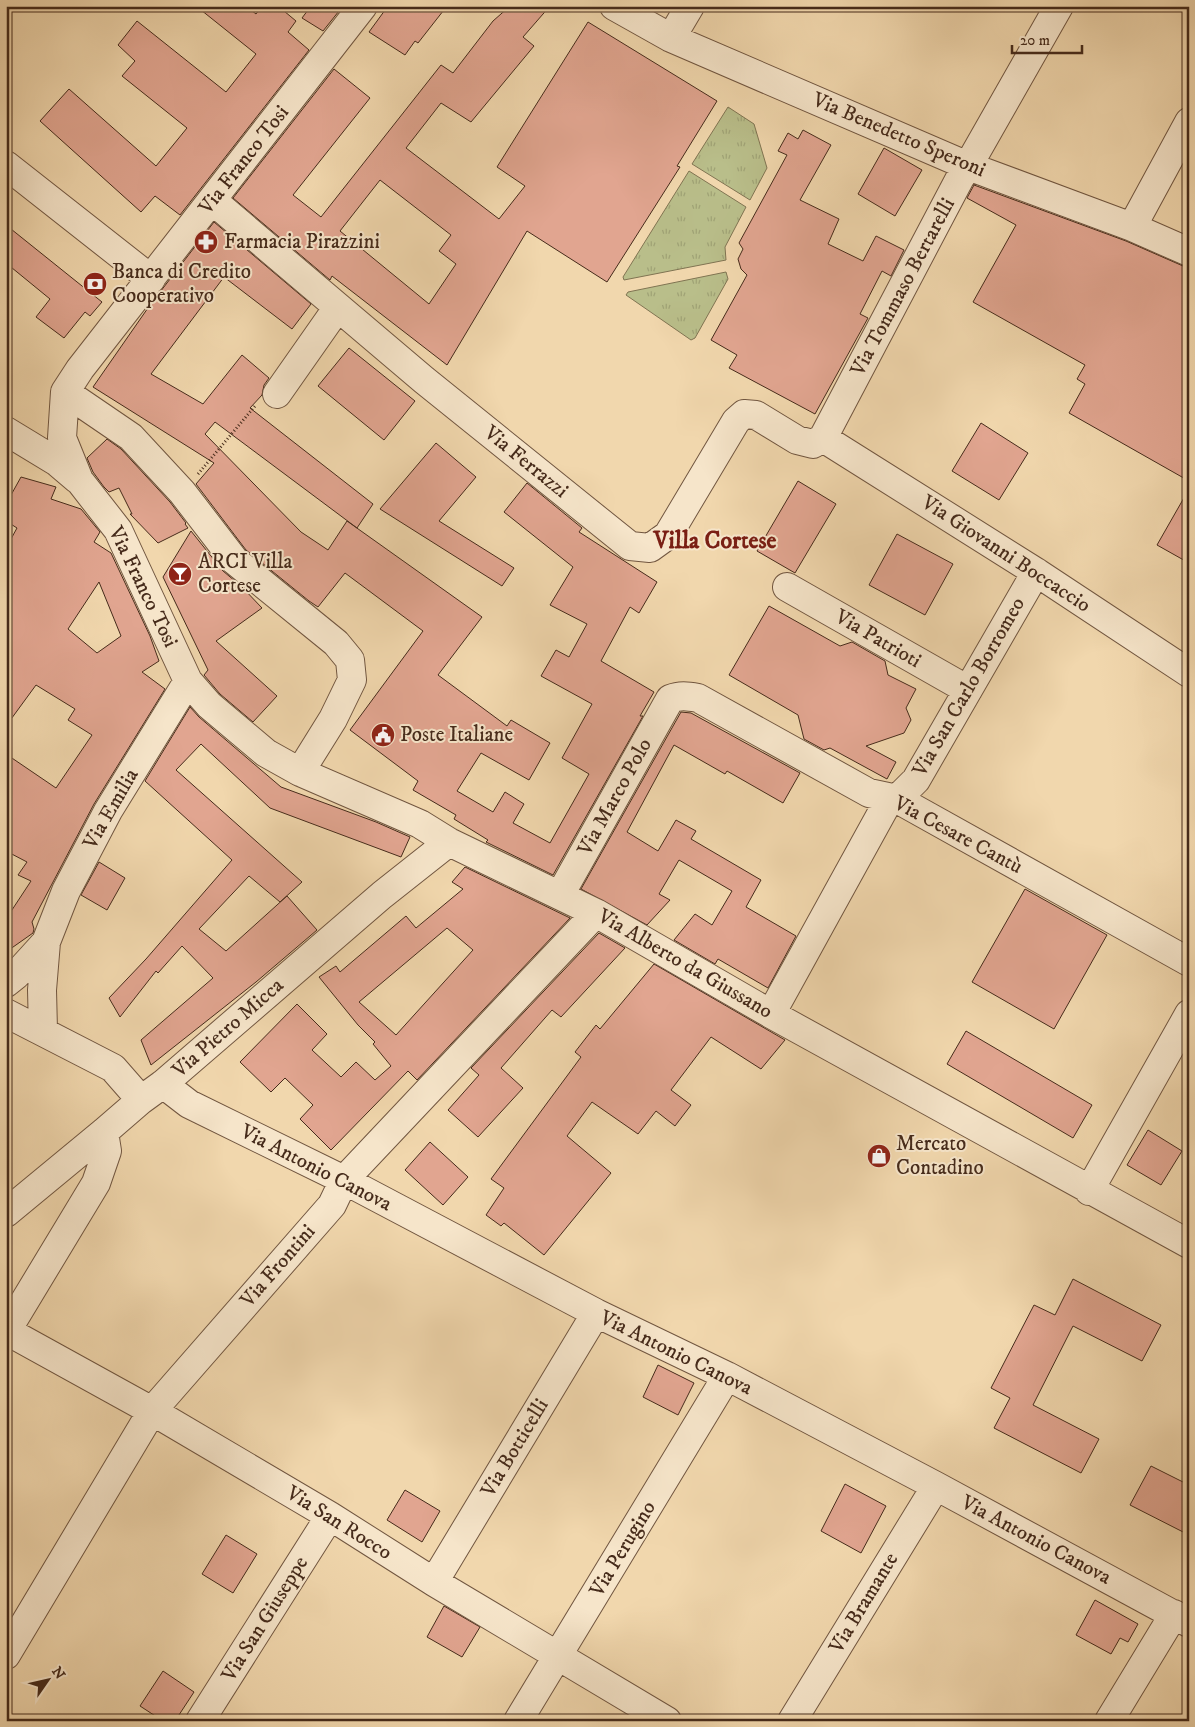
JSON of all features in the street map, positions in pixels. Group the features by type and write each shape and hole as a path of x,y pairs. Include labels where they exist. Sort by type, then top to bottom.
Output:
{"street":[{"name":"Via Franco Tosi","path":"188,681 118,530 79,480 62,438 65,392 80,369 363,6"},
{"name":"Via Benedetto Speroni","path":"614,6 671,38 968,166 1132,227 1189,252"},
{"path":"671,38 690,6"},
{"name":"Via Tommaso Bertarelli","path":"823,438 955,187 1059,6"},
{"path":"1132,227 1189,122"},
{"path":"6,165 151,280"},
{"name":"Via Ferrazzi","path":"213,200 424,380 630,546 650,548 668,535 736,421 744,414 756,415 797,440 813,444 823,438"},
{"path":"277,394 338,307"},
{"path":"65,392 130,437 182,492 235,561 336,643 350,660 352,680 332,719 300,772"},
{"path":"6,431 57,462 79,480"},
{"name":"Via Giovanni Boccaccio","path":"823,438 1036,572 1189,672"},
{"name":"Via San Carlo Borromeo","path":"771,1014 893,799 916,780 1036,572"},
{"name":"Via Patrioti","path":"787,587 968,690"},
{"name":"Via Alberto da Giussano","path":"188,681 210,705 266,753 300,772 420,824 449,842 596,913 771,1014 1189,1244"},
{"name":"Via Emilia","path":"46,942 66,891 108,811 188,681"},
{"name":"Via Cesare Cantù","path":"670,699 676,696 698,698 869,793 893,799 1189,962"},
{"name":"Via Marco Polo","path":"560,894 670,699"},
{"name":"Via Pietro Micca","path":"6,1212 141,1100 163,1084 375,902 449,842"},
{"name":"Via Frontini","path":"6,1655 152,1411 332,1205 344,1180 596,913"},
{"path":"6,983 16,975 46,942"},
{"path":"42,1030 42,990 46,942"},
{"path":"6,1013 113,1068 141,1100"},
{"path":"1088,1190 1189,1014"},
{"name":"Via Antonio Canova","path":"163,1084 189,1104 344,1180 596,1313 727,1376 1181,1618"},
{"path":"6,1331 96,1184 107,1151 104,1132"},
{"name":"Via Botticelli","path":"434,1582 596,1313"},
{"name":"Via San Rocco","path":"6,1331 152,1411 330,1516 434,1582 667,1721"},
{"name":"Via Perugino","path":"518,1721 727,1376"},
{"name":"Via Bramante","path":"792,1721 936,1486"},
{"name":"Via San Giuseppe","path":"200,1721 330,1516"},
{"path":"1109,1721 1181,1618"}],"path":[{"path":"182,492 211,461 257,404 277,394"}],"green space":[{"path":"728,107 754,124 767,168 750,200 692,164"},
{"path":"689,171 746,207 725,247 726,260 624,280 623,277"},
{"path":"726,272 728,279 695,338 691,340 626,295 628,292"}],"building":[{"path":"196,6 246,6 256,14 262,6 278,6 296,21 288,32 309,50 180,215 155,196 141,212 40,121 69,89 156,166 187,128 122,76 135,61 118,45 137,21 226,92 256,54"},
{"path":"311,6 343,6 323,31 302,18"},
{"path":"388,6 447,6 418,43 415,41 405,55 369,32"},
{"path":"510,6 550,6 523,37 534,46 471,122 441,103 406,148 499,219 525,186 497,167 588,22 717,101 677,166 680,167 607,282 527,231 447,365 332,276 330,280 233,198 334,69 370,98 293,195 321,217 441,65 453,73 493,21","holes":["380,180 451,235 439,251 456,264 429,304 340,231"]},
{"path":"803,130 831,145 800,200 839,219 828,244 863,261 876,236 904,250 891,276 882,271 860,314 868,318 815,414 729,368 737,355 711,340 747,275 741,269 738,259 743,249 739,243 787,155 778,151 788,133 798,139"},
{"path":"884,148 922,170 895,216 858,194"},
{"path":"974,185 1126,241 1189,267 1189,481 1069,413 1085,384 1077,379 1085,365 973,302 1016,225 967,198"},
{"path":"214,222 311,304 292,329 224,277 151,374 203,404 242,355 269,378 264,385 262,395 250,408 373,504 357,528 215,422 205,434 301,532 328,550 347,521 482,617 438,675 507,726 511,720 550,743 529,780 481,753 457,791 493,812 505,792 524,804 513,823 550,843 589,774 562,758 592,704 541,676 556,650 569,657 587,624 550,605 573,567 504,512 527,483 582,528 579,532 657,582 639,613 630,607 601,661 654,692 640,716 643,716 553,875 486,842 488,840 454,819 456,815 413,790 418,781 350,730 423,631 345,573 318,607 309,601 246,550 196,484 214,463 93,387 150,305"},
{"path":"6,225 102,302 90,316 85,312 64,338 36,317 50,299 6,263"},
{"path":"349,348 415,401 384,440 318,386"},
{"path":"981,423 1028,453 999,500 952,471"},
{"path":"107,439 121,449 170,502 188,528 158,543 130,514 132,514 119,488 109,492 104,487 93,472 87,458"},
{"path":"436,443 476,477 439,521 514,568 502,586 380,509"},
{"path":"21,477 56,487 51,499 81,509 100,532 94,542 111,553 150,636 159,661 142,672 165,689 94,804 32,922 33,933 6,952 6,919 31,881 18,875 27,862 6,851 6,754 56,788 92,735 68,720 75,709 36,685 6,726 6,548 17,528 6,521 6,504","holes":["99,582 121,636 97,653 68,629"]},
{"path":"798,481 836,504 795,573 757,551"},
{"path":"1189,489 1189,563 1157,545"},
{"path":"191,531 223,571 262,608 216,641 277,696 253,722 220,694 204,675 208,670 163,577"},
{"path":"897,534 953,564 925,615 869,585"},
{"path":"769,606 840,646 852,642 885,661 888,675 916,689 906,708 911,720 904,733 866,746 896,762 887,779 830,748 824,750 804,739 798,715 729,675"},
{"path":"190,707 199,717 281,787 376,822 410,837 401,857 270,808 201,744 176,770 302,882 280,902 249,876 199,929 226,951 287,896 317,930 256,982 151,1065 141,1040 213,978 182,946 158,973 156,971 120,1017 109,998 146,959 232,860 145,781"},
{"path":"681,712 691,713 800,773 783,803 727,771 725,774 674,745 627,832 658,851 676,820 696,831 691,839 761,880 746,907 796,936 768,988 718,959 715,964 674,940 695,914 712,925 732,891 679,860 659,894 670,900 647,925 581,889"},
{"path":"99,862 125,878 107,910 81,895"},
{"path":"465,867 570,918 417,1080 408,1071 331,1150 300,1119 313,1105 285,1078 271,1092 240,1062 297,1004 327,1034 312,1050 341,1077 356,1062 375,1080 391,1066 373,1044 375,1042 358,1025 319,977 336,966 340,972 406,916 416,928 463,889 452,882","holes":["447,928 473,950 396,1035 359,1002"]},
{"path":"1025,889 1107,935 1054,1029 972,982"},
{"path":"599,933 625,948 561,1017 552,1010 501,1068 523,1088 478,1137 448,1110 479,1075 471,1068"},
{"path":"654,964 785,1040 761,1069 711,1037 671,1090 691,1105 675,1126 656,1111 638,1134 592,1102 567,1136 611,1173 544,1255 504,1223 501,1226 486,1215 504,1188 491,1179 581,1057 575,1052 596,1025 600,1029"},
{"path":"966,1031 1092,1105 1073,1138 947,1064"},
{"path":"1148,1130 1182,1151 1161,1185 1127,1165"},
{"path":"430,1142 468,1177 443,1205 405,1170"},
{"path":"1073,1279 1161,1325 1142,1361 1073,1326 1033,1405 1099,1439 1081,1473 994,1428 1010,1398 991,1388 1034,1305 1055,1315"},
{"path":"658,1365 694,1383 678,1415 643,1397"},
{"path":"1151,1466 1189,1485 1189,1535 1130,1505"},
{"path":"845,1484 886,1506 861,1553 821,1531"},
{"path":"405,1490 440,1511 422,1542 387,1520"},
{"path":"226,1535 257,1554 233,1593 202,1574"},
{"path":"1095,1600 1138,1624 1128,1642 1120,1638 1111,1654 1076,1635"},
{"path":"444,1606 480,1627 462,1657 427,1637"},
{"path":"163,1671 194,1692 175,1721 163,1721 140,1706"}],"place":[{"name":"Farmacia Pirazzini","path":"206,242"},
{"name":"Banca di Credito Cooperativo","path":"95,284"},
{"name":"ARCI Villa Cortese","path":"180,574"},
{"name":"Poste Italiane","path":"383,735"},
{"name":"Mercato Contadino","path":"879,1156"}],"district":[{"name":"Villa Cortese","path":"715,541"}]}
